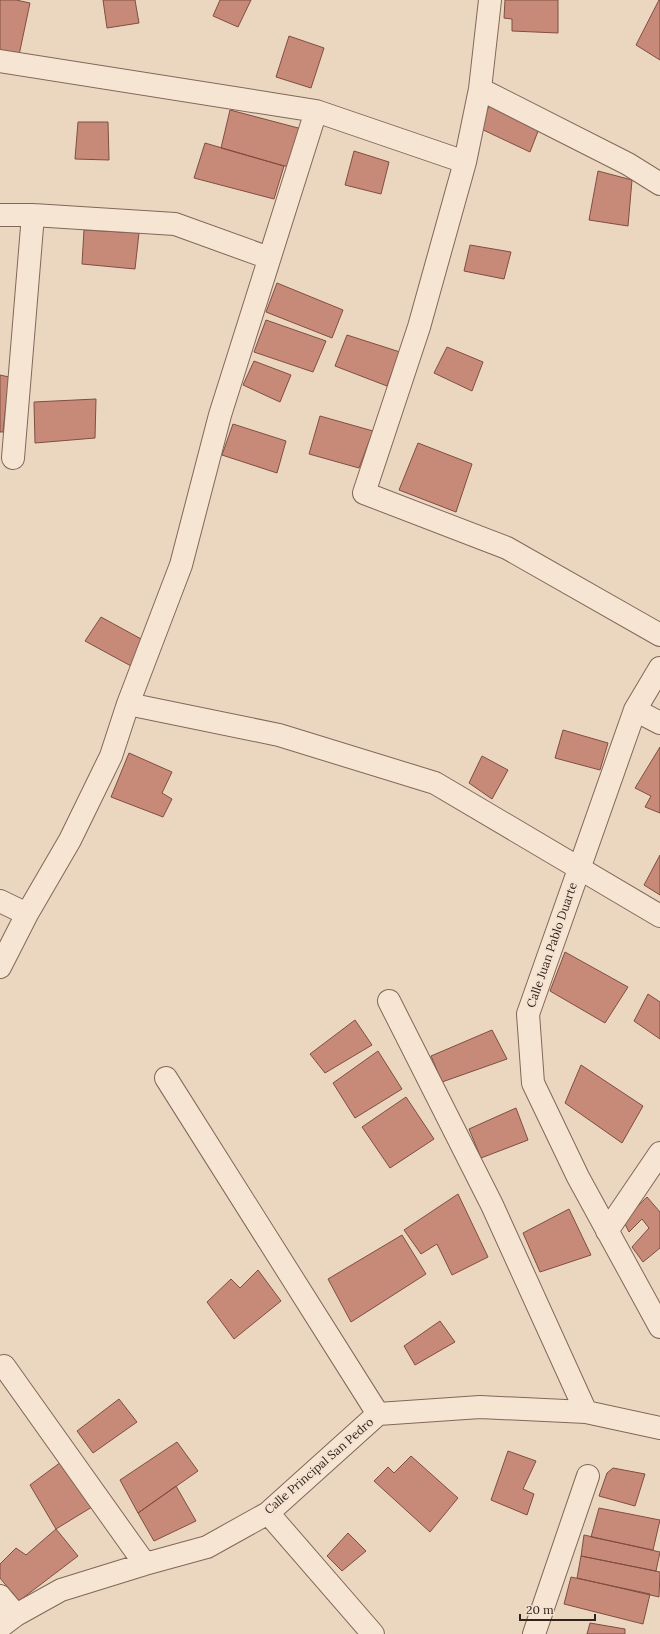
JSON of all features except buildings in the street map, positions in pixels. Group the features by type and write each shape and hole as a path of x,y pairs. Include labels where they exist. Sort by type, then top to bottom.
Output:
{"street":[{"path":"490,0 480,89 465,162 420,327 364,493 508,548 660,635"},
{"path":"0,61 316,111 465,162"},
{"path":"480,89 628,164 660,184"},
{"path":"0,967 27,914 70,840 111,756 128,704 182,565 220,415 316,111"},
{"path":"0,215 33,215 175,224 269,258"},
{"path":"13,458 33,215"},
{"name":"Calle Juan Pablo Duarte","path":"660,668 635,710 528,1014 533,1083 578,1177 660,1327"},
{"path":"128,704 279,735 435,783 660,916"},
{"path":"635,710 660,723"},
{"path":"0,901 27,914"},
{"path":"389,1001 492,1205 586,1412"},
{"path":"166,1078 378,1414"},
{"path":"607,1230 660,1153"},
{"path":"4,1366 145,1564"},
{"name":"Calle Principal San Pedro","path":"8,1621 61,1590 145,1564 207,1547 268,1513 378,1414 480,1407 586,1412 660,1428"},
{"path":"534,1634 588,1476"},
{"path":"268,1513 373,1634"},
{"path":"0,1596 8,1621"}]}
